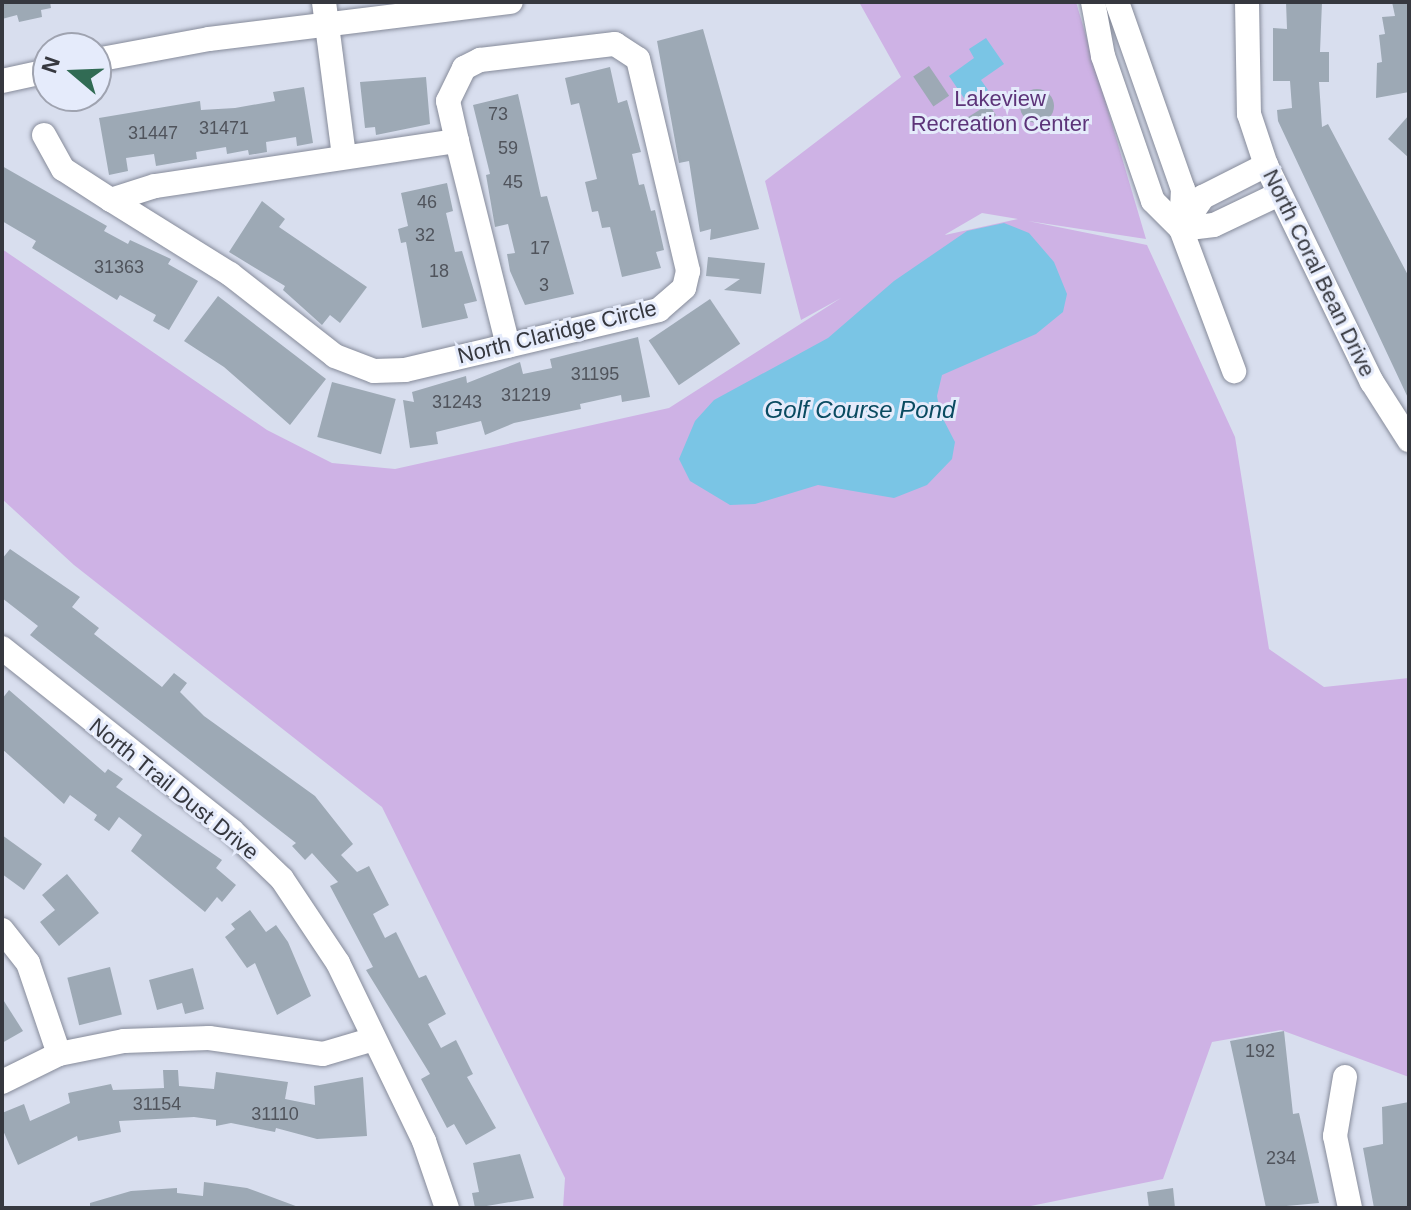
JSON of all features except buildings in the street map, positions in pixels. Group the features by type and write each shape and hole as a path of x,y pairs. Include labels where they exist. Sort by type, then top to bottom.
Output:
{"street":[{"path":"112,57 325,13 511,2"},
{"path":"1093,2 1103,56 1153,201 1181,229"},
{"path":"1117,2 1183,189 1181,229 1234,371"},
{"name":"North Coral Bean Drive","path":"1247,2 1249,114 1277,195 1387,410 1409,440"},
{"path":"325,13 344,156"},
{"name":"North Claridge Circle","path":"44,135 63,169 230,274 335,356 354,366 405,370 508,346 659,310 684,288 688,255 638,59 615,44 480,60 464,68 452,86 448,101 457,141"},
{"path":"2,81 32,74"},
{"path":"111,200 155,186 457,141 508,346"},
{"path":"1181,229 1203,197 1266,165"},
{"path":"1181,229 1214,225 1277,195"},
{"name":"North Trail Dust Drive","path":"2,648 232,831 282,879 338,963 435,1167 447,1208"},
{"path":"2,930 28,963 59,1054"},
{"path":"2,1082 59,1054 124,1041 209,1038 323,1054 374,1039"},
{"path":"1345,1077 1335,1136 1350,1208"}],"green space":[{"name":"Lakeview Recreation Center","path":"859,2 1076,2 1146,239 1028,221 1147,245 1235,437 1269,649 1324,687 1409,678 1409,1077 1281,1030 1212,1042 1163,1179 1021,1208 563,1208 565,1178 382,807 74,565 2,499 2,249 267,430 332,463 395,469 669,408 841,298 801,320 765,181 901,77","holes":["982,213 1018,219 945,235"]}],"water":[{"path":"986,38 1004,64 981,80 988,90 968,104 949,76 974,58 969,49"},
{"name":"Golf Course Pond","path":"1004,223 1029,233 1054,262 1067,294 1063,312 1036,334 942,375 937,396 940,413 955,442 952,459 927,485 894,498 818,485 755,504 730,505 690,481 679,459 695,421 714,400 828,338 894,281 967,231"}]}
